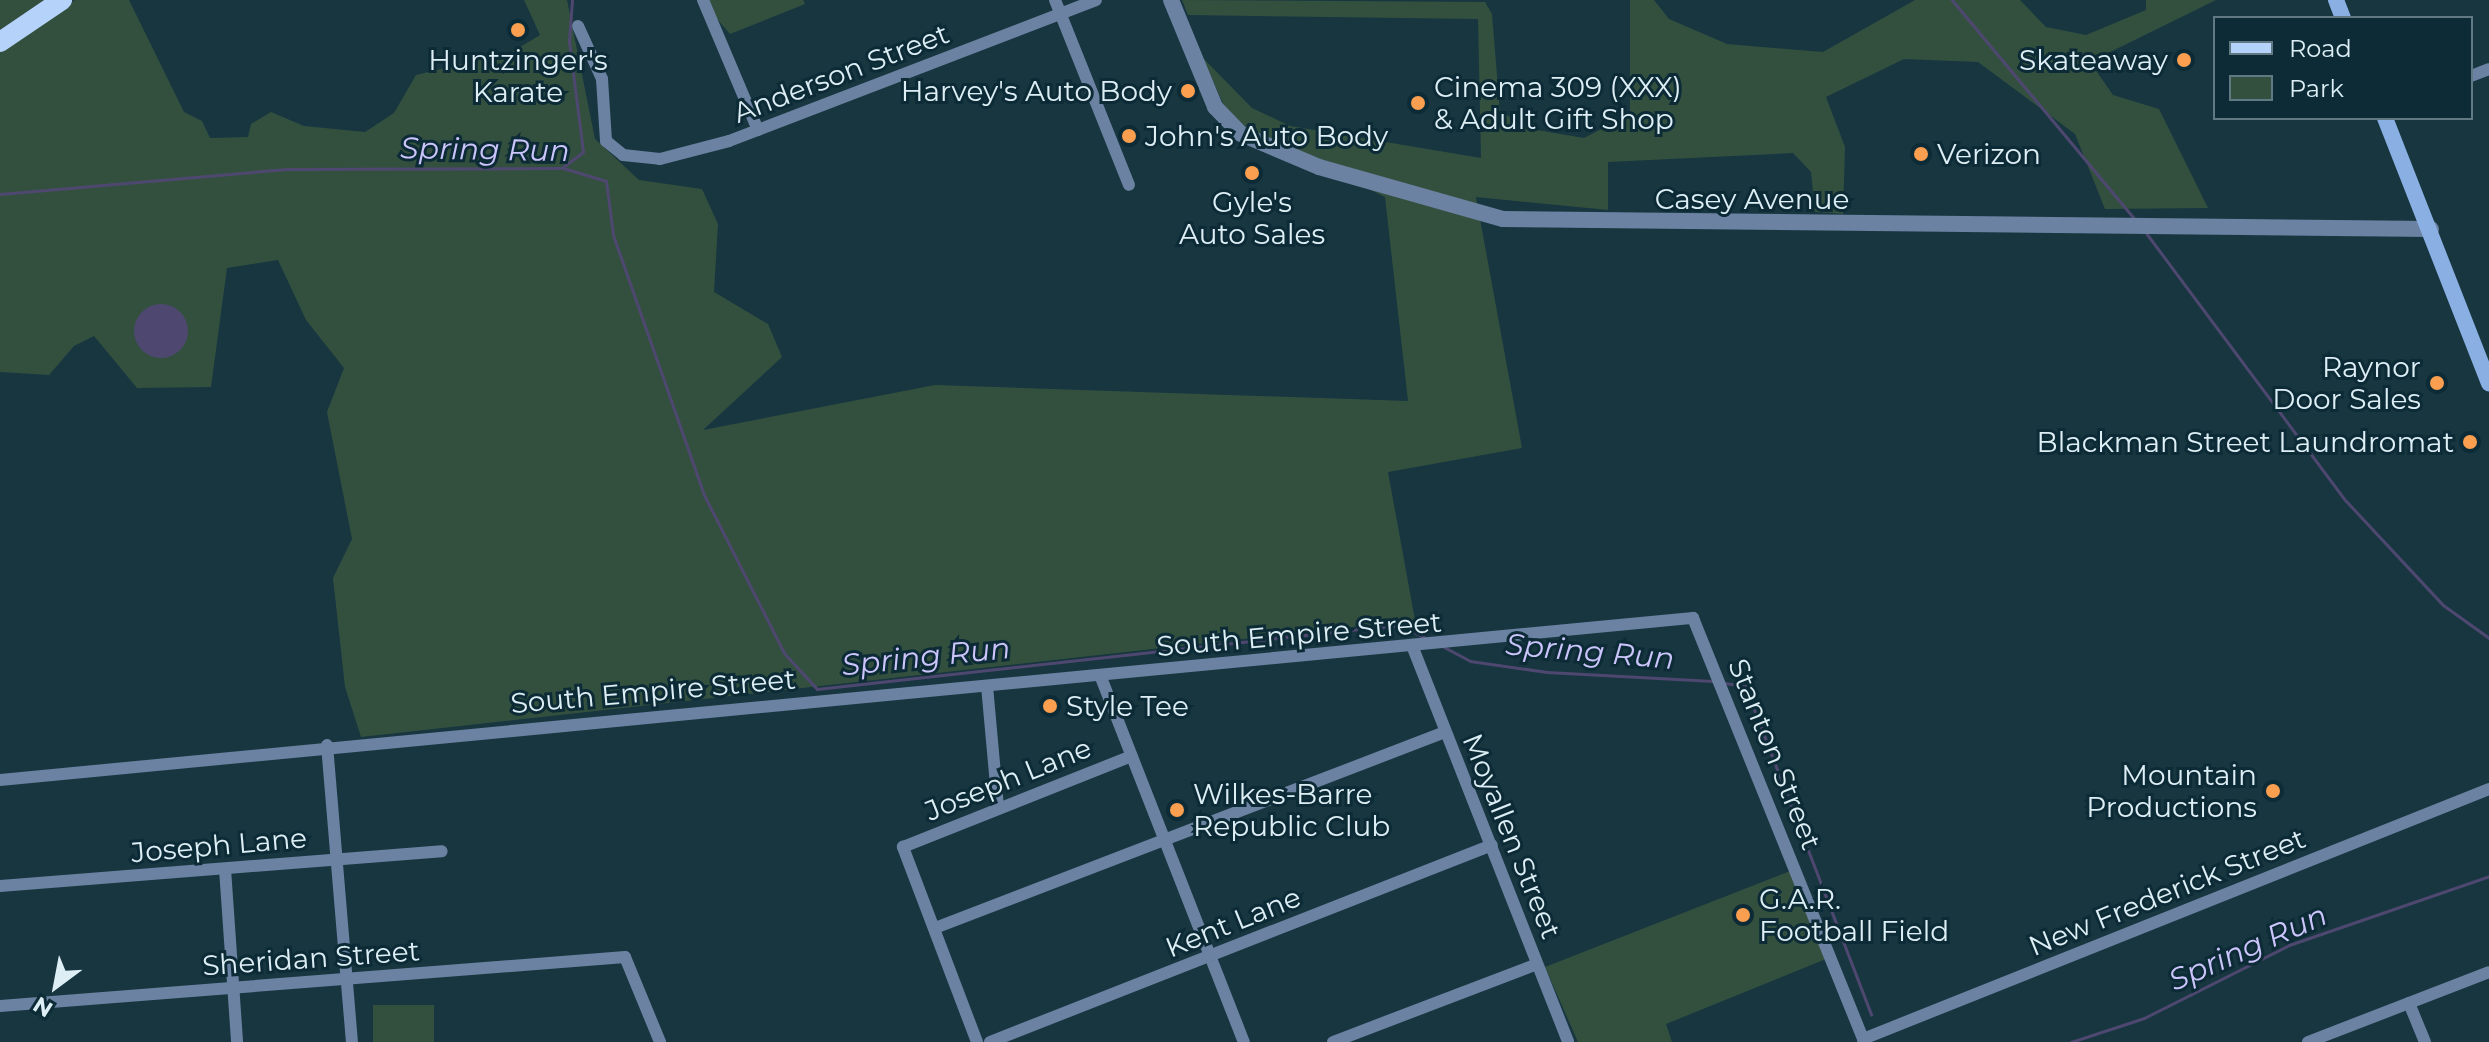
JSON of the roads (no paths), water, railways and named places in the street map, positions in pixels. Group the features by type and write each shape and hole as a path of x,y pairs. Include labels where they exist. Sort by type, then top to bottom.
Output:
{"main road":[{"path":"0,42 62,0"},
{"path":"2386,120 2489,383"}],"street":[{"path":"703,0 758,130"},
{"path":"1055,0 1129,185"},
{"name":"Anderson Street","path":"578,26 602,79 606,141 645,160 758,130 1096,0"},
{"name":"Casey Avenue","path":"1171,0 1215,107 1241,134 1319,167 1503,219 2431,229"},
{"name":"South Empire Street","path":"0,780 327,745 1413,648 1693,618"},
{"name":"Stanton Street","path":"1693,618 1864,1041"},
{"name":"Moyallen Street","path":"1413,648 1568,1042"},
{"path":"1100,675 1244,1042"},
{"path":"987,686 998,807"},
{"path":"977,1042 935,928 1445,732"},
{"path":"327,745 352,1042"},
{"name":"Joseph Lane","path":"935,928 903,847 1132,756"},
{"name":"New Frederick Street","path":"1864,1041 2489,789"},
{"name":"Kent Lane","path":"990,1042 1492,845"},
{"name":"Joseph Lane","path":"0,886 442,851"},
{"path":"225,869 237,1042"},
{"name":"Sheridan Street","path":"0,1006 625,957 660,1042"},
{"path":"1333,1042 1537,964"},
{"path":"2308,1042 2489,972"},
{"path":"2409,1003 2425,1042"}],"waterway":[{"path":"563,167 583,152 569,41 572,0"},
{"path":"1952,0 2136,221"},
{"name":"Spring Run","path":"0,194 287,169 563,168 606,181 613,235 704,495 784,653 817,689 1400,625 1428,639"},
{"path":"2146,233 2346,501 2443,605 2489,638"},
{"name":"Spring Run","path":"1442,646 1470,661 1547,672 1713,681"},
{"name":"Spring Run","path":"1725,683 1745,686 1871,1015"},
{"name":"Spring Run","path":"2071,1042 2144,1018 2289,945 2489,876"}],"place":[{"name":"Huntzinger's Karate","path":"518,30"},
{"name":"Skateaway","path":"2184,60"},
{"name":"Harvey's Auto Body","path":"1188,91"},
{"name":"Cinema 309 (XXX) & Adult Gift Shop","path":"1418,103"},
{"name":"John's Auto Body","path":"1129,136"},
{"name":"Verizon","path":"1921,154"},
{"name":"Gyle's Auto Sales","path":"1252,173"},
{"name":"Raynor Door Sales","path":"2437,383"},
{"name":"Blackman Street Laundromat","path":"2470,442"},
{"name":"Style Tee","path":"1050,706"},
{"name":"Mountain Productions","path":"2273,791"},
{"name":"Wilkes-Barre Republic Club","path":"1177,810"},
{"name":"G.A.R. Football Field","path":"1743,915"}]}
